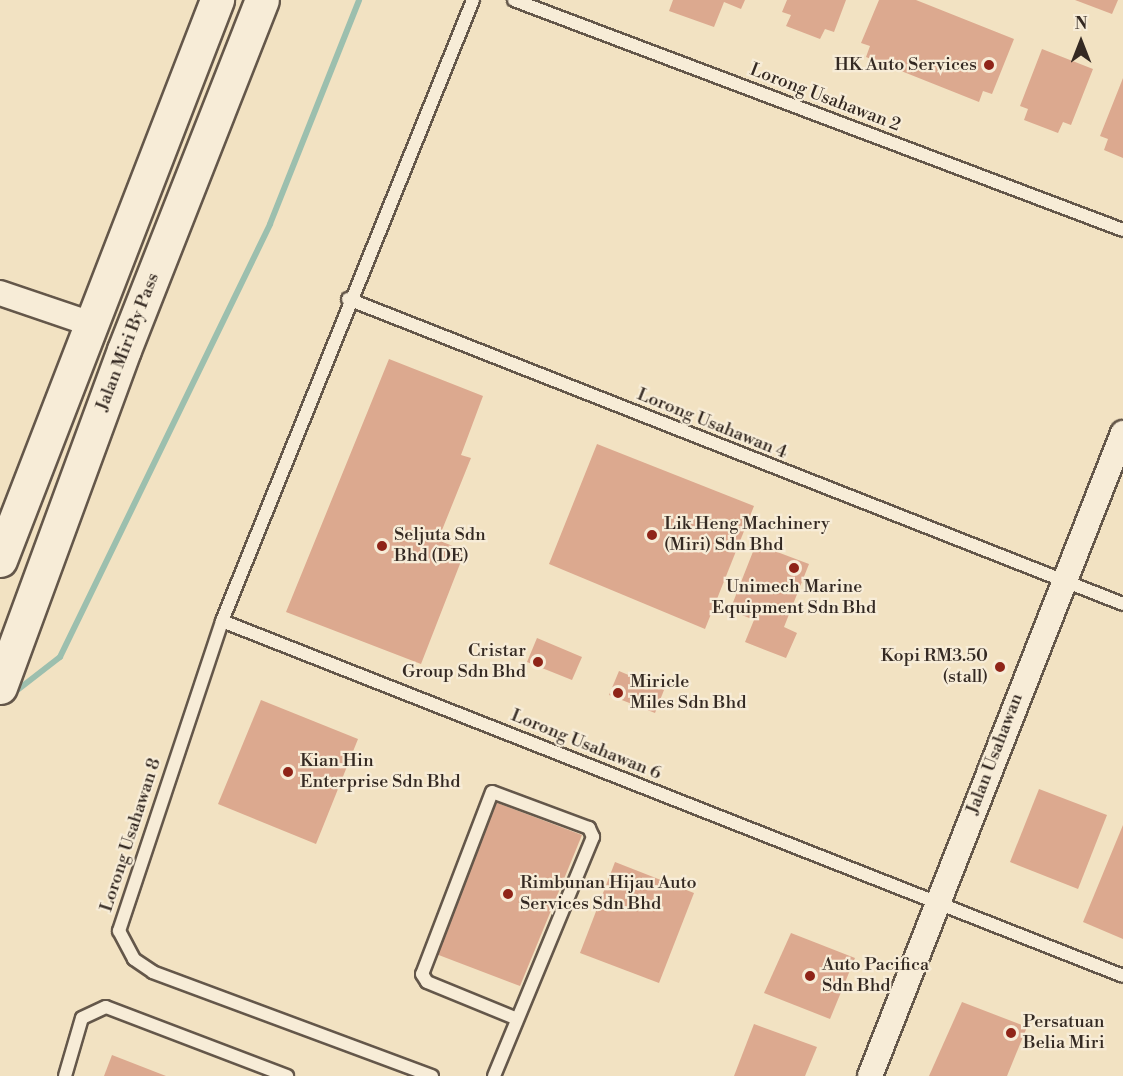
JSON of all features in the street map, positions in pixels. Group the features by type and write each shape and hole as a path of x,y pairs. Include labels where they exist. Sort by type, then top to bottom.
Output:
{"main road":[{"path":"0,560 218,0"},
{"name":"Jalan Miri By Pass","path":"0,687 124,350 262,0"}],"street":[{"path":"10,297 91,324"},
{"name":"Jalan Usahawan","path":"870,1076 1123,433"}],"lane":[{"name":"Lorong Usahawan 2","path":"514,0 1123,230"},
{"name":"Lorong Usahawan 8","path":"432,1076 153,972 123,944 121,916 222,621 348,299 470,3"},
{"name":"Lorong Usahawan 4","path":"348,299 1123,604"},
{"name":"Lorong Usahawan 6","path":"222,621 1123,976"},
{"path":"494,1076 517,1019 592,832 492,792 422,974 427,982 517,1019"},
{"path":"65,1076 82,1018 106,1007 287,1076"}],"building":[{"path":"673,0 745,0 741,9 724,2 714,27 669,11"},
{"path":"787,0 846,0 834,32 825,29 820,39 786,26 791,15 782,12"},
{"path":"879,0 916,0 1014,39 992,94 983,91 979,102 866,57 870,46 861,43"},
{"path":"1075,0 1118,0 1112,14"},
{"path":"1042,49 1093,69 1071,125 1063,122 1058,133 1024,120 1028,109 1020,106"},
{"path":"1123,78 1123,158 1104,150 1108,139 1100,136"},
{"name":"Seljuta Sdn Bhd (DE)","path":"389,359 483,396 461,455 471,458 438,540 465,551 421,664 286,612"},
{"name":"Lik Heng Machinery (Miri) Sdn Bhd","path":"597,444 754,506 705,629 549,564"},
{"path":"756,544 809,564 784,627 797,633 786,658 745,642 754,620 730,610"},
{"path":"537,638 582,657 572,680 527,662"},
{"name":"Kopi RM3.50 (stall)","path":"998,660 1007,664 1003,674 993,669"},
{"path":"619,671 664,690 655,713 609,695"},
{"name":"Kian Hin Enterprise Sdn Bhd","path":"261,700 358,739 316,844 218,804"},
{"path":"1039,789 1107,815 1078,889 1010,862"},
{"name":"Rimbunan Hijau Auto Services Sdn Bhd","path":"495,802 582,835 520,986 436,954"},
{"path":"1123,825 1123,939 1083,922"},
{"path":"615,862 694,893 659,983 580,953"},
{"name":"Auto Pacifica Sdn Bhd","path":"791,933 855,958 830,1019 764,993"},
{"path":"962,1002 1027,1027 1007,1076 929,1076"},
{"path":"754,1024 817,1047 805,1076 734,1076"},
{"path":"112,1055 166,1076 104,1076"}],"waterway":[{"path":"11,695 60,657 270,224 359,0"}],"place":[{"name":"HK Auto Services","path":"989,65"},
{"name":"Lik Heng Machinery (Miri) Sdn Bhd","path":"652,535"},
{"name":"Seljuta Sdn Bhd (DE)","path":"382,546"},
{"name":"Unimech Marine Equipment Sdn Bhd","path":"794,568"},
{"name":"Cristar Group Sdn Bhd","path":"538,662"},
{"name":"Kopi RM3.50 (stall)","path":"1000,667"},
{"name":"Miricle Miles Sdn Bhd","path":"618,693"},
{"name":"Kian Hin Enterprise Sdn Bhd","path":"288,772"},
{"name":"Rimbunan Hijau Auto Services Sdn Bhd","path":"508,894"},
{"name":"Auto Pacifica Sdn Bhd","path":"810,976"},
{"name":"Persatuan Belia Miri","path":"1011,1033"}]}
